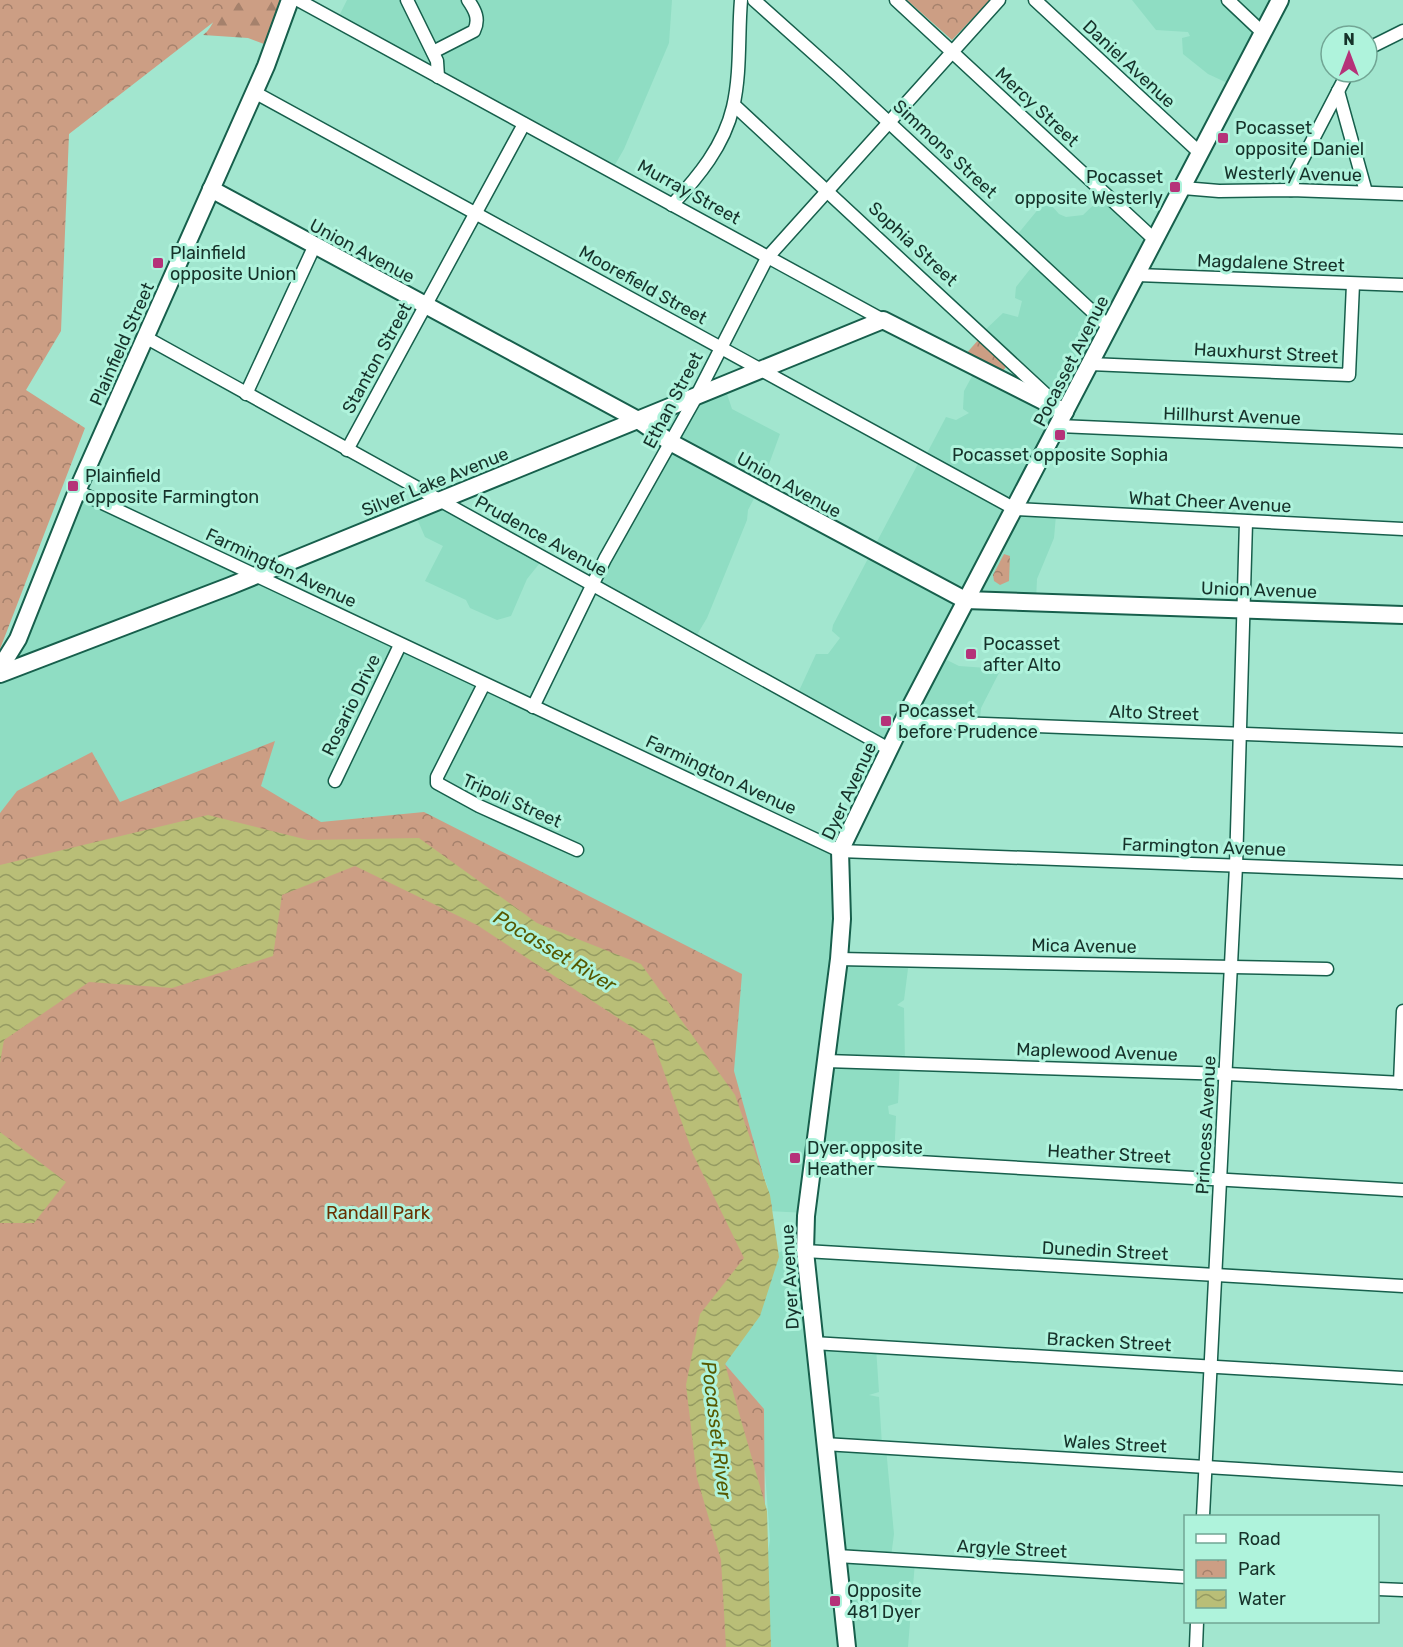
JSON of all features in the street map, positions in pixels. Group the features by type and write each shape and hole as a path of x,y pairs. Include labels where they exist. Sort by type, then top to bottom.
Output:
{"main road":[{"name":"Plainfield Street","path":"0,668 18,639 77,491 254,92 290,0"},
{"name":"Pocasset Avenue","path":"891,744 1280,0"},
{"name":"Union Avenue","path":"211,189 314,247 638,420 670,442 965,600 1403,615"},
{"name":"Murray Street","path":"883,320 1062,419"},
{"name":"Silver Lake Avenue","path":"0,674 254,576 883,320"},
{"name":"Dyer Avenue","path":"847,1647 813,1343 805,1251 806,1216 839,959 842,919 840,851 891,744"}],"street":[{"name":"Murray Street","path":"298,0 883,320"},
{"path":"407,0 433,52 439,67 438,77"},
{"path":"433,52 474,31 477,26 476,14 468,0"},
{"path":"672,205 693,182 716,149 728,125 734,105 741,0"},
{"name":"Simmons Street","path":"754,0 1110,327"},
{"name":"Mercy Street","path":"896,0 1155,240"},
{"name":"Ethan Street","path":"533,707 593,585 696,397 767,258 999,0"},
{"name":"Daniel Avenue","path":"1035,0 1200,153"},
{"path":"1228,0 1263,33"},
{"path":"1379,43 1403,30"},
{"path":"1292,190 1296,172 1342,84"},
{"path":"1338,91 1366,192"},
{"name":"Moorefield Street","path":"254,92 1015,509"},
{"name":"Sophia Street","path":"734,105 828,190 1062,419"},
{"name":"Stanton Street","path":"347,450 524,124"},
{"name":"Westerly Avenue","path":"1183,188 1219,191 1292,190 1403,194"},
{"path":"246,394 314,247"},
{"name":"Magdalene Street","path":"1137,275 1403,285"},
{"name":"Hauxhurst Street","path":"1090,364 1349,375 1353,284"},
{"name":"Prudence Avenue","path":"145,337 593,585 891,744"},
{"name":"Hillhurst Avenue","path":"1062,419 1403,441"},
{"name":"Farmington Avenue","path":"77,491 840,851 1403,872"},
{"name":"What Cheer Avenue","path":"1015,509 1403,529"},
{"name":"Princess Avenue","path":"1203,1515 1232,967 1246,522"},
{"name":"Rosario Drive","path":"334,781 400,645"},
{"name":"Tripoli Street","path":"484,684 437,780 442,788 451,793 577,850"},
{"name":"Alto Street","path":"903,721 1403,740"},
{"name":"Mica Avenue","path":"839,959 1327,969"},
{"path":"1401,1083 1403,1011"},
{"name":"Maplewood Avenue","path":"826,1061 1227,1074 1401,1083"},
{"name":"Heather Street","path":"813,1156 1403,1190"},
{"name":"Dunedin Street","path":"805,1251 1403,1286"},
{"name":"Bracken Street","path":"813,1343 1403,1378"},
{"name":"Wales Street","path":"824,1444 1403,1479"},
{"name":"Argyle Street","path":"837,1556 1184,1577"},
{"path":"1379,1589 1403,1590"},
{"path":"1196,1647 1197,1623"}],"shaded area":[{"path":"347,0 672,0 669,43 624,149 612,170 338,18"},
{"path":"1132,0 1281,0 1234,86 1208,74 1183,54 1182,38 1190,36 1188,32 1156,30"},
{"path":"1105,194 1154,238 1019,502 1056,515 1054,538 1037,579 1036,601 966,599 939,656 959,666 1001,669 981,708 979,729 902,726 889,747 798,693 816,654 828,654 840,638 832,631 833,625 921,458 926,455 946,417 956,420 969,413 963,409 964,391 977,367 1049,402 984,331 1003,313 1018,317 1022,301 1015,298 1016,287 1038,259 1017,235 1040,207 1051,205 1059,214 1066,217 1083,215"},
{"path":"724,385 732,409 780,434 769,464 757,486 758,491 748,510 747,520 707,618 695,638 597,587 671,442 641,421"},
{"path":"78,498 841,850 841,958 909,961 904,1000 897,1005 904,1008 905,1062 900,1064 898,1103 888,1106 889,1114 896,1116 894,1159 816,1155 806,1213 768,1211 768,1188 750,1138 0,846 0,668"},
{"path":"434,503 543,559 527,579 511,616 497,620 470,608 466,600 425,581 443,546 425,537 414,512"},
{"path":"782,1251 805,1251 813,1338 876,1347 879,1392 869,1395 879,1397 882,1445 886,1448 894,1534 891,1557 915,1562 908,1647 769,1647 765,1570 770,1540 765,1472 754,1440 731,1411 724,1356 776,1254"}],"green space":[{"path":"0,0 242,0 69,134 61,331 26,390 85,428 0,649"},
{"path":"220,0 290,0 272,47 248,38 203,35 212,24"},
{"path":"907,0 990,0 952,40"},
{"path":"979,339 1009,363 1000,375 965,355"},
{"path":"1004,554 1010,556 1009,581 1000,585 994,581 993,575"},
{"name":"Randall Park","path":"275,741 261,786 321,822 424,812 742,974 734,1071 772,1207 772,1276 725,1364 764,1409 766,1647 0,1647 0,813 17,791 92,752 120,802"}],"water":[{"name":"Pocasset River","path":"208,815 308,840 419,838 537,923 641,964 735,1095 770,1195 779,1257 760,1316 725,1364 767,1511 771,1647 726,1647 721,1560 697,1478 686,1385 700,1314 744,1258 693,1154 653,1041 477,925 355,866 282,895 273,956 172,988 89,982 4,1040 0,1063 0,865"},
{"path":"0,1132 66,1182 34,1223 0,1223"}],"place":[{"name":"Pocasset opposite Daniel","path":"1223,138"},
{"name":"Pocasset opposite Westerly","path":"1175,187"},
{"name":"Plainfield opposite Union","path":"158,263"},
{"name":"Pocasset opposite Sophia","path":"1060,435"},
{"name":"Plainfield opposite Farmington","path":"73,486"},
{"name":"Pocasset after Alto","path":"971,654"},
{"name":"Pocasset before Prudence","path":"886,721"},
{"name":"Dyer opposite Heather","path":"795,1158"},
{"name":"Opposite 481 Dyer","path":"835,1601"}]}
